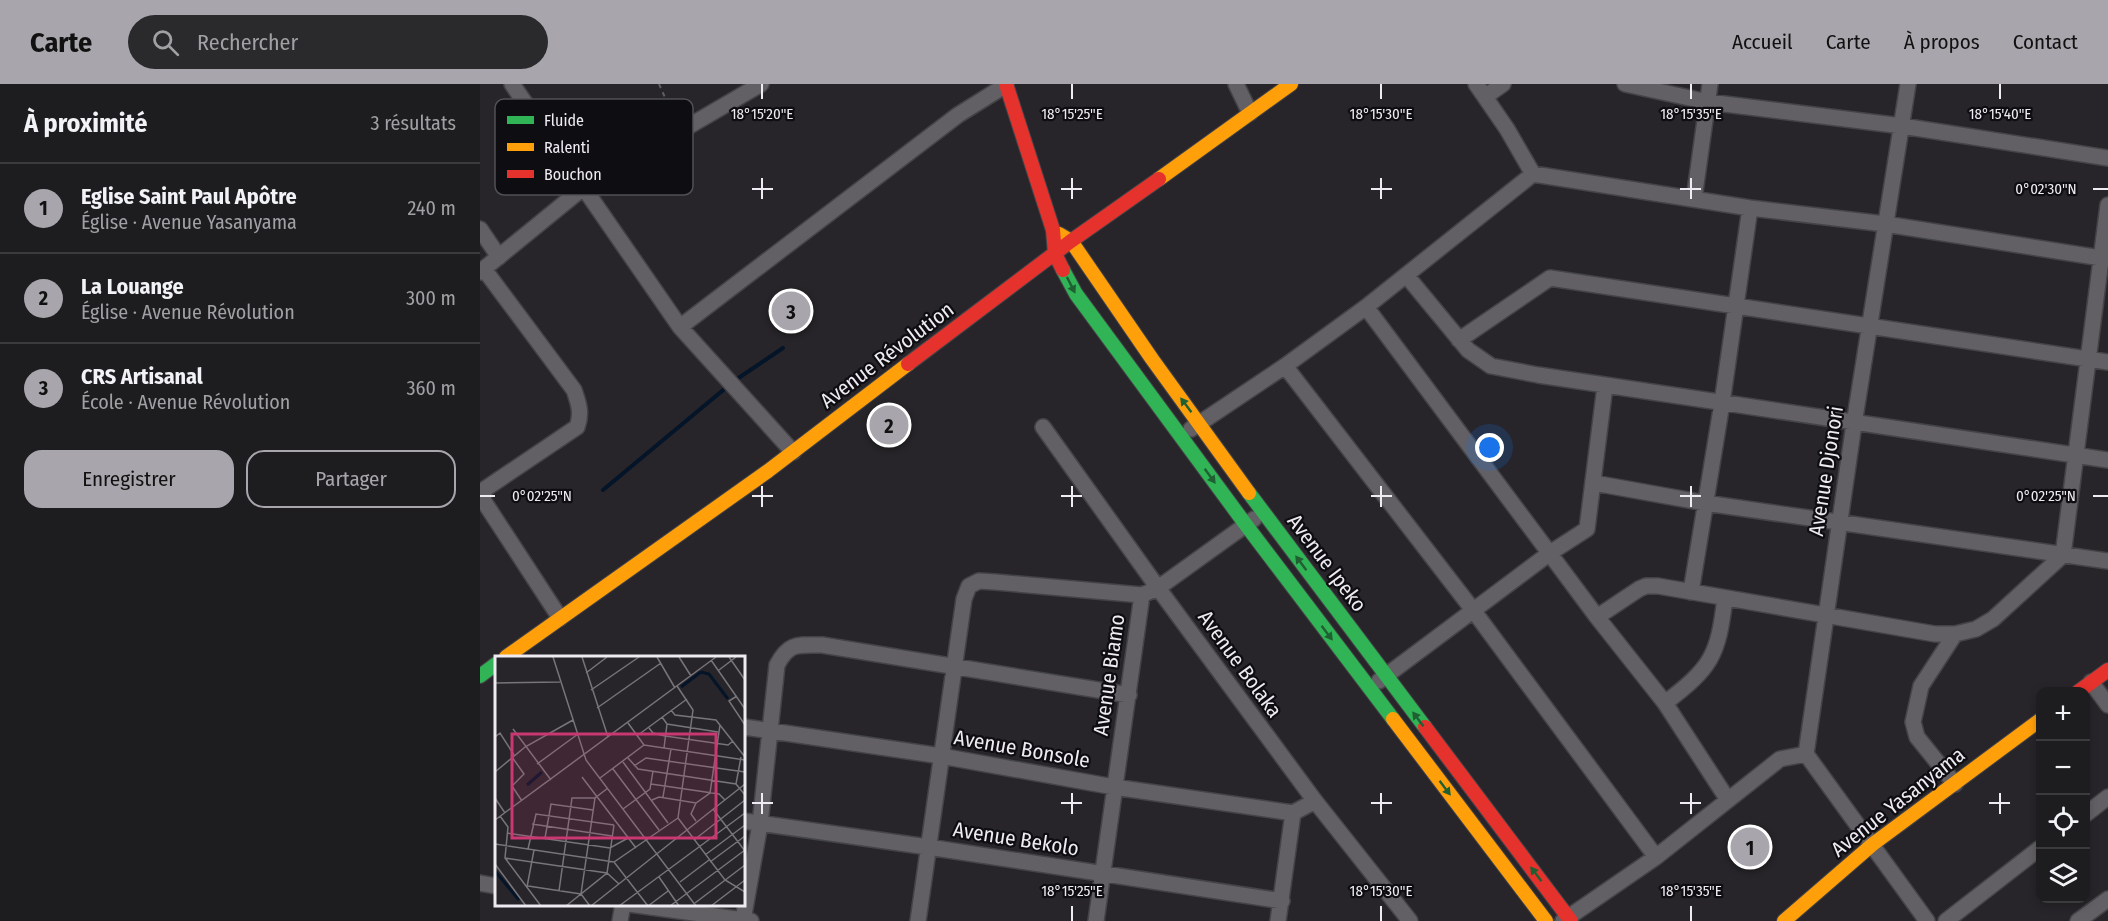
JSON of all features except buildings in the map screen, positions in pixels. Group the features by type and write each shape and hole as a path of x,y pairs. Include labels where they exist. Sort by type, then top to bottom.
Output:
{"street":[{"path":"512,84 522,99"},
{"path":"693,124 761,84"},
{"path":"680,327 958,116 1006,84"},
{"name":"Avenue Ipeko","path":"1006,84 1053,230 1055,254 1076,294 1246,525 1546,921"},
{"path":"1236,84 1250,113"},
{"name":"Avenue Révolution","path":"507,656 793,452 1071,241 1291,84"},
{"path":"1503,84 1481,90 1533,174"},
{"path":"1625,84 1708,102 1902,126 2108,158"},
{"path":"1694,199 1710,84"},
{"name":"Avenue Djonori","path":"1806,754 1839,522 1908,84"},
{"path":"1181,436 1285,366 1366,307 1533,174 1750,208 1885,224 2104,258"},
{"path":"560,618 483,500 485,489 577,428 580,417 579,406 574,390 482,270 574,195"},
{"path":"588,195 680,327 793,452"},
{"path":"1597,617 1646,586 1935,634 1955,634 1976,629 1993,619 2062,555 2087,359 2104,258 2108,205"},
{"path":"1691,592 1722,403 1750,208"},
{"path":"480,228 499,257"},
{"name":"Avenue Ipeko","path":"1053,230 1071,241 1152,359 1263,512 1567,920"},
{"path":"1406,274 1468,350 1491,366 1854,424 2108,460"},
{"path":"1459,340 1550,278 2108,362"},
{"path":"1366,307 1597,617 1665,703 1728,800"},
{"path":"1132,372 1152,359"},
{"path":"1285,366 1473,610 1656,857"},
{"path":"1369,689 1550,553 1587,529 1605,386"},
{"name":"Avenue Bolaka","path":"1043,427 1158,588 1406,920"},
{"path":"1594,483 1705,503 2108,561"},
{"name":"Avenue Biamo","path":"1096,921 1142,595 1158,588 1263,512"},
{"path":"918,921 964,598 969,586 979,582 1142,595"},
{"path":"1665,703 1694,681 1711,657 1720,635 1725,598"},
{"path":"1955,634 1921,686 1914,722 1917,737 1955,784"},
{"path":"644,906 747,920 777,665 783,653 792,646 822,645 1129,695"},
{"path":"480,676 495,665"},
{"path":"2084,687 2108,670"},
{"path":"2091,682 2108,705"},
{"name":"Avenue Yasanyama","path":"1784,921 1873,844 2036,723"},
{"name":"Avenue Bonsole","path":"746,727 941,756 1114,787 1293,813"},
{"path":"1567,920 1656,857 1780,759 1806,754 1927,921"},
{"path":"2090,810 2108,796"},
{"path":"1278,921 1293,813 1315,801"},
{"name":"Avenue Bekolo","path":"746,821 1282,901"},
{"path":"1946,921 2039,849"},
{"path":"480,884 495,886"},
{"path":"2078,921 2108,899"},
{"path":"620,921 623,906"}],"path":[{"path":"659,84 666,99"}],"waterway":[{"path":"734,381 783,348"},
{"path":"603,490 728,386"}],"traffic: fast":[{"path":"1063,270 1076,294 1246,525 1393,719"},
{"path":"1249,493 1425,727"},
{"path":"480,676 495,665"}],"traffic: slow":[{"path":"1159,179 1291,84"},
{"path":"1059,234 1071,241 1152,359 1249,493"},
{"path":"507,656 768,471 908,364"},
{"path":"1393,719 1546,921"},
{"path":"1784,921 1873,844 2036,723"}],"traffic: jam":[{"path":"1006,84 1053,230 1055,254 1063,270"},
{"path":"908,364 1071,241 1159,179"},
{"path":"2085,687 2108,670"},
{"path":"1425,727 1571,921"}],"place":[{"name":"CRS Artisanal","path":"791,311"},
{"name":"La Louange","path":"889,425"},
{"name":"Eglise Saint Paul Apôtre","path":"1750,847"}]}
